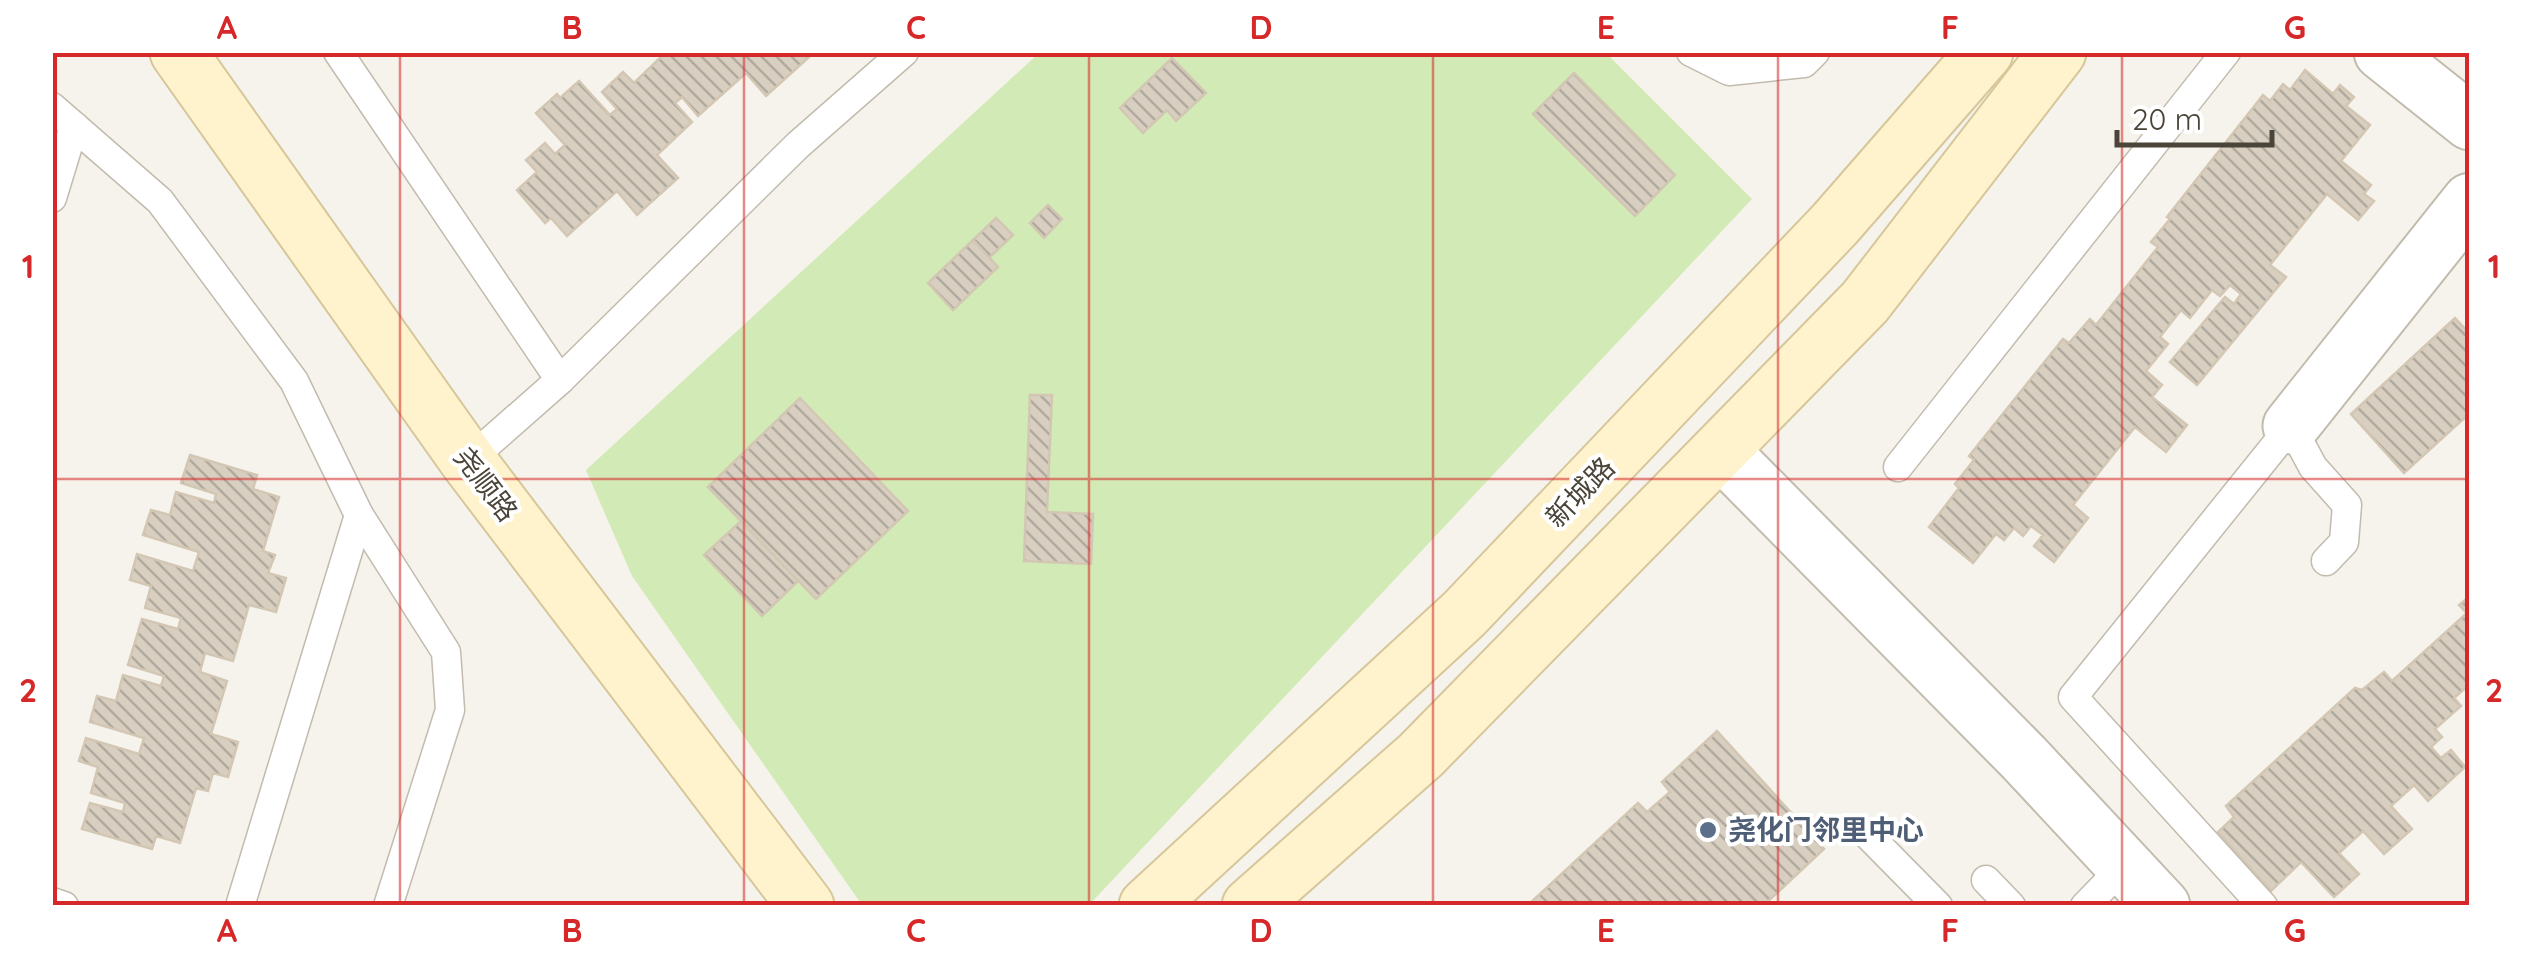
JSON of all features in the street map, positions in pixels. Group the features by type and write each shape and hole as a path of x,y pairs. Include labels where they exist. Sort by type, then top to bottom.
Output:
{"main road":[{"name":"尧顺路","path":"178,52 468,461 806,906"},
{"name":"新城路","path":"1148,906 1464,614 1836,224 1985,52"},
{"path":"1250,906 1422,755 1865,302 2058,52"}],"street":[{"path":"2382,52 2470,122"},
{"path":"2290,426 2470,201"},
{"path":"1722,452 2024,758 2162,906"}],"lane":[{"path":"338,52 560,380"},
{"path":"468,461 560,380 798,145 904,52"},
{"path":"1692,52 1729,72 1804,63 1815,52"},
{"path":"1898,466 2226,52"},
{"path":"52,107 160,201 294,381 359,515 446,652 450,710 388,906"},
{"path":"52,198 74,126"},
{"path":"2264,906 2072,697 2290,426 2312,467 2347,505 2344,542 2326,561"},
{"path":"240,906 359,515"},
{"path":"1866,833 1938,906"},
{"path":"2084,906 2124,865"},
{"path":"1986,880 2011,906"},
{"path":"52,902 64,906"}],"green space":[{"path":"1039,53 1606,53 1752,199 1089,905 862,905 632,576 586,470"}],"building":[{"path":"666,52 805,52 809,57 766,96 746,73 698,116 682,97 675,103 692,122 657,155 678,178 637,215 617,191 567,236 551,218 545,223 517,190 537,172 526,160 545,143 555,154 565,145 536,113 579,81 610,115 617,109 602,92 623,72 634,83"},
{"path":"1172,58 1206,93 1176,121 1167,110 1143,133 1120,108"},
{"path":"2305,70 2333,94 2340,85 2354,97 2346,106 2370,125 2341,161 2371,185 2364,194 2374,201 2358,220 2327,194 2270,265 2286,277 2197,385 2170,362 2225,297 2234,304 2241,294 2230,285 2220,296 2212,290 2190,318 2181,310 2160,337 2168,344 2146,371 2162,385 2152,397 2187,425 2166,452 2135,427 2073,505 2088,518 2054,562 2034,546 2043,535 2031,526 2023,536 2014,528 2004,540 1996,534 1973,563 1929,527 1959,488 1955,484 1974,460 1969,456 2063,339 2069,343 2090,319 2096,325 2158,247 2151,242 2170,219 2167,217 2263,95 2270,101 2283,84 2290,90"},
{"path":"1574,73 1675,175 1635,216 1533,114"},
{"path":"1048,205 1062,219 1044,238 1030,223"},
{"path":"996,218 1013,235 989,258 973,240"},
{"path":"973,240 998,267 953,310 928,283"},
{"path":"2455,318 2470,334 2470,413 2404,473 2351,414"},
{"path":"1030,395 1052,395 1047,512 1093,514 1091,564 1024,561"},
{"path":"800,398 908,511 816,599 708,487"},
{"path":"190,455 257,475 253,489 279,497 263,551 275,555 268,573 286,578 276,612 249,605 233,661 205,653 200,672 227,681 211,734 238,742 228,777 213,773 208,791 196,788 180,843 156,836 152,849 82,829 90,803 123,812 125,803 91,793 98,767 79,761 86,738 139,754 144,738 90,722 97,696 116,701 123,675 161,686 164,676 128,665 142,619 178,629 181,618 145,608 151,586 130,580 137,554 193,571 199,552 143,535 151,510 170,515 176,492 214,503 216,494 181,483"},
{"path":"741,521 798,581 762,616 704,555"},
{"path":"2470,596 2470,684 2454,698 2461,706 2435,729 2442,737 2431,747 2441,758 2451,750 2465,767 2428,801 2414,785 2391,806 2412,829 2384,854 2363,831 2339,853 2359,874 2334,897 2301,862 2271,891 2218,832 2234,817 2226,806 2355,688 2362,690 2384,672 2392,681 2467,613 2459,605"},
{"name":"尧化门邻里中心","path":"1717,731 1824,849 1763,906 1527,906 1638,803 1647,812 1670,792 1662,782"}],"place":[{"name":"尧化门邻里中心","path":"1708,830"}]}
